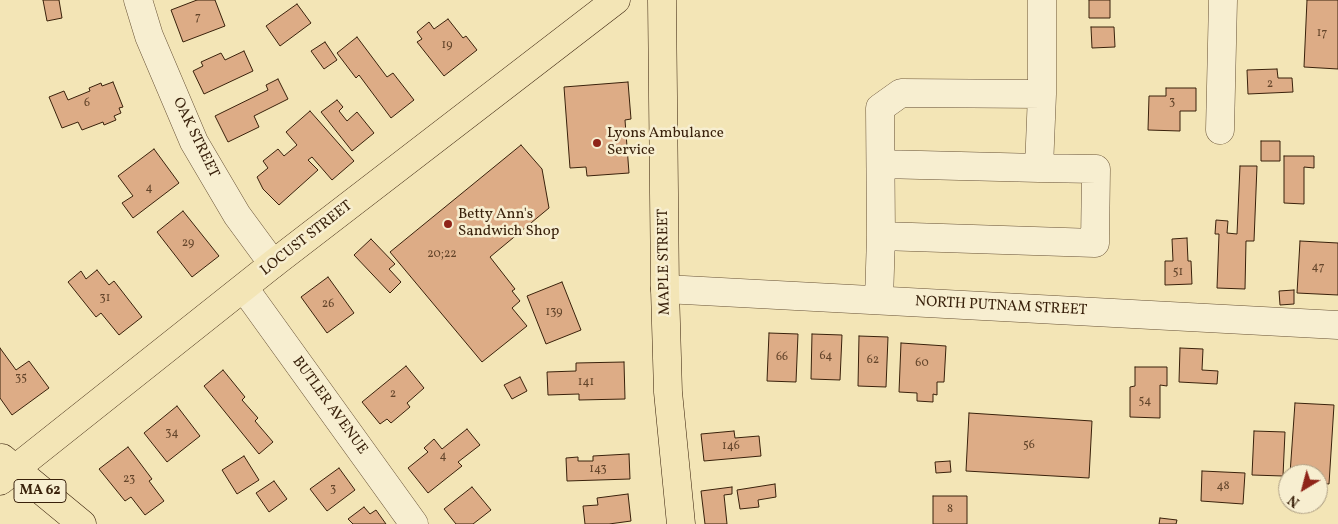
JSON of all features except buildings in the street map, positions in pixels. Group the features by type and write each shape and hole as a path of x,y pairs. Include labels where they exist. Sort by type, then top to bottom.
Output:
{"main road":[{"name":"LOCUST STREET","path":"5,469 244,288 616,0"},
{"name":"MAPLE STREET","path":"662,0 668,392 680,524"},
{"name":"MA 62","path":"5,469 82,524"}],"street":[{"name":"OAK STREET","path":"138,0 149,36 194,142 237,215 273,264"},
{"path":"1039,168 1042,94 1042,0"},
{"path":"1220,130 1223,0"},
{"path":"879,300 881,236 880,108 901,93 1042,94"},
{"path":"881,164 1096,169 1094,243 881,236"},
{"name":"BUTLER AVENUE","path":"244,288 414,524"},
{"name":"NORTH PUTNAM STREET","path":"665,288 1338,325"}],"place":[{"name":"Lyons Ambulance Service","path":"597,143"},
{"name":"Betty Ann's Sandwich Shop","path":"448,224"}]}
